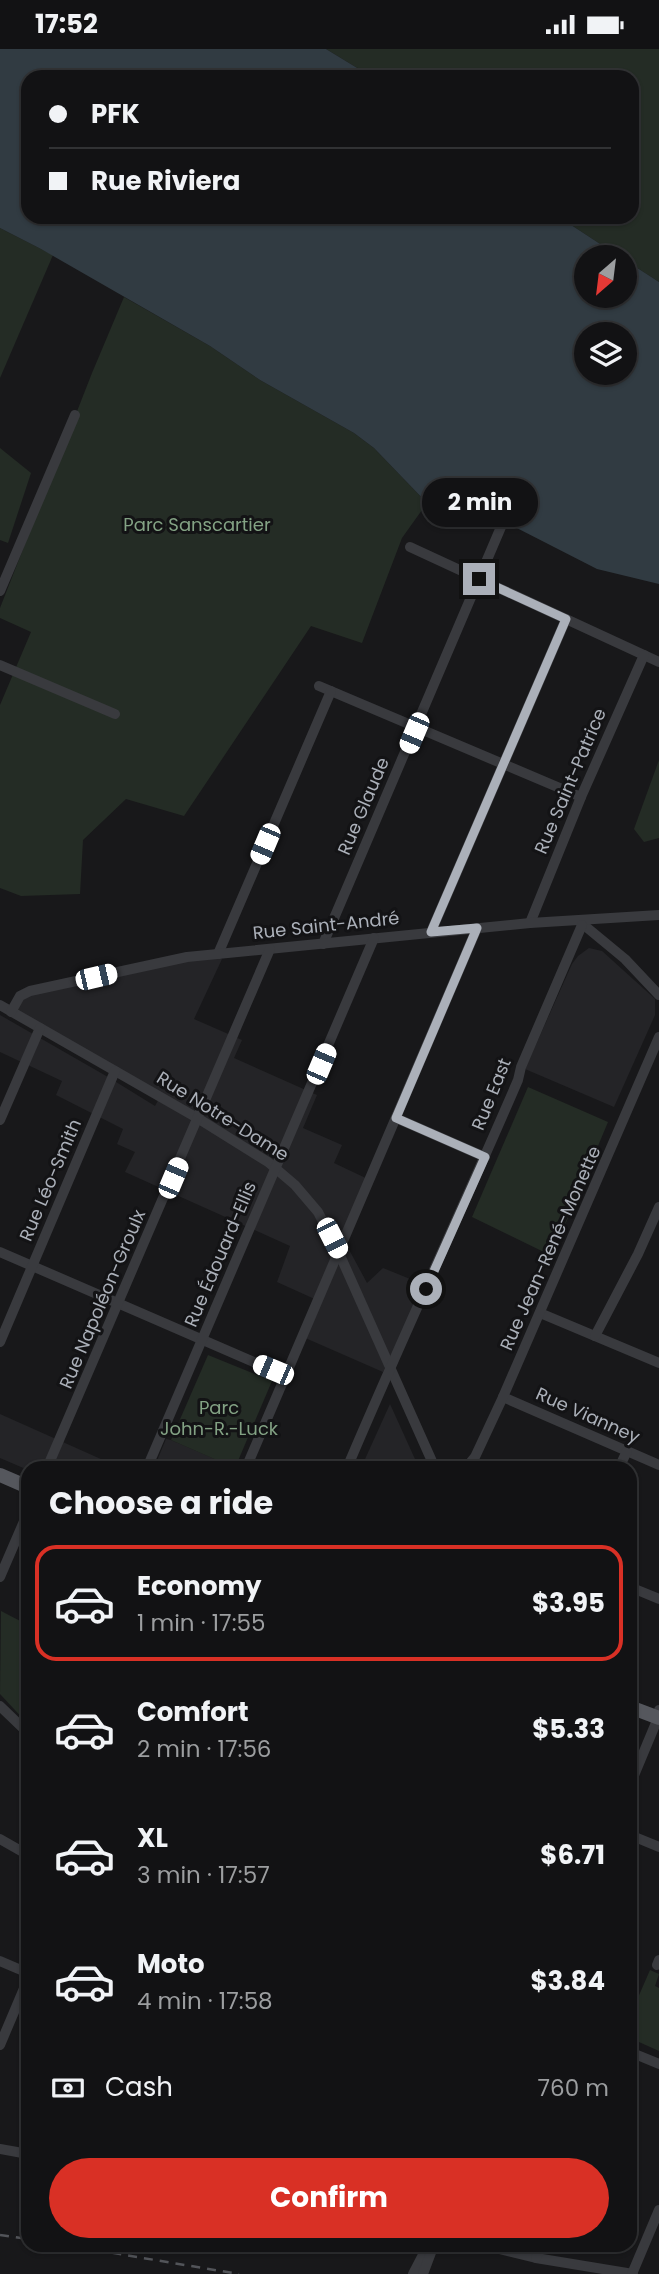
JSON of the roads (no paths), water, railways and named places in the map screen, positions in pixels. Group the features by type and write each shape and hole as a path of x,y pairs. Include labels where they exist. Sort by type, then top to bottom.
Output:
{"main road":[{"path":"0,1475 21,1484"},
{"path":"637,1710 659,1718"}],"street":[{"path":"0,591 75,415"},
{"name":"Rue Glaude","path":"323,944 501,527"},
{"path":"410,547 659,662"},
{"path":"431,932 566,619"},
{"name":"Rue Saint-Patrice","path":"530,923 581,797 644,655"},
{"path":"0,665 115,714"},
{"path":"319,686 581,797"},
{"path":"218,954 331,691"},
{"name":"Rue Saint-André","path":"11,1011 20,996 30,991 170,960 431,932 659,915"},
{"path":"580,922 625,959 659,995"},
{"name":"Rue East","path":"350,1461 518,1080 580,922"},
{"path":"249,1461 477,928"},
{"name":"Rue Édouard-Ellis","path":"150,1461 374,938"},
{"name":"Rue Napoléon-Groulx","path":"50,1461 270,949"},
{"name":"Rue Notre-Dame","path":"0,1005 199,1119 276,1167 310,1202 339,1253 432,1461"},
{"path":"0,1120 40,1028"},
{"name":"Rue Jean-René-Monette","path":"472,1461 503,1397 659,1037"},
{"name":"Rue Léo-Smith","path":"0,1342 115,1071"},
{"path":"396,1118 485,1157"},
{"path":"596,1336 659,1207"},
{"path":"0,1252 286,1375"},
{"path":"540,1313 659,1363"},
{"name":"Rue Vianney","path":"503,1397 659,1465"},
{"path":"622,1461 626,1451"},
{"path":"0,1577 21,1528"},
{"path":"637,1590 659,1599"},
{"path":"0,1706 21,1726"},
{"path":"637,1769 659,1718 659,1710"},
{"path":"637,1838 659,1847"},
{"path":"0,1839 21,1851"},
{"path":"0,1961 21,1970"},
{"path":"0,2045 21,1996"},
{"path":"637,2055 659,2064"},
{"path":"0,2149 21,2153"},
{"path":"512,2252 632,2274 659,2210"},
{"path":"413,2274 424,2252"},
{"path":"423,2274 431,2252"},
{"path":"536,2258 539,2252"}],"railway":[{"path":"0,2235 21,2238"},
{"path":"107,2252 239,2274"}],"park label":[{"name":"Parc Sanscartier","path":"197,524"},
{"name":"Parc John-R.-Luck","path":"219,1418"}]}
